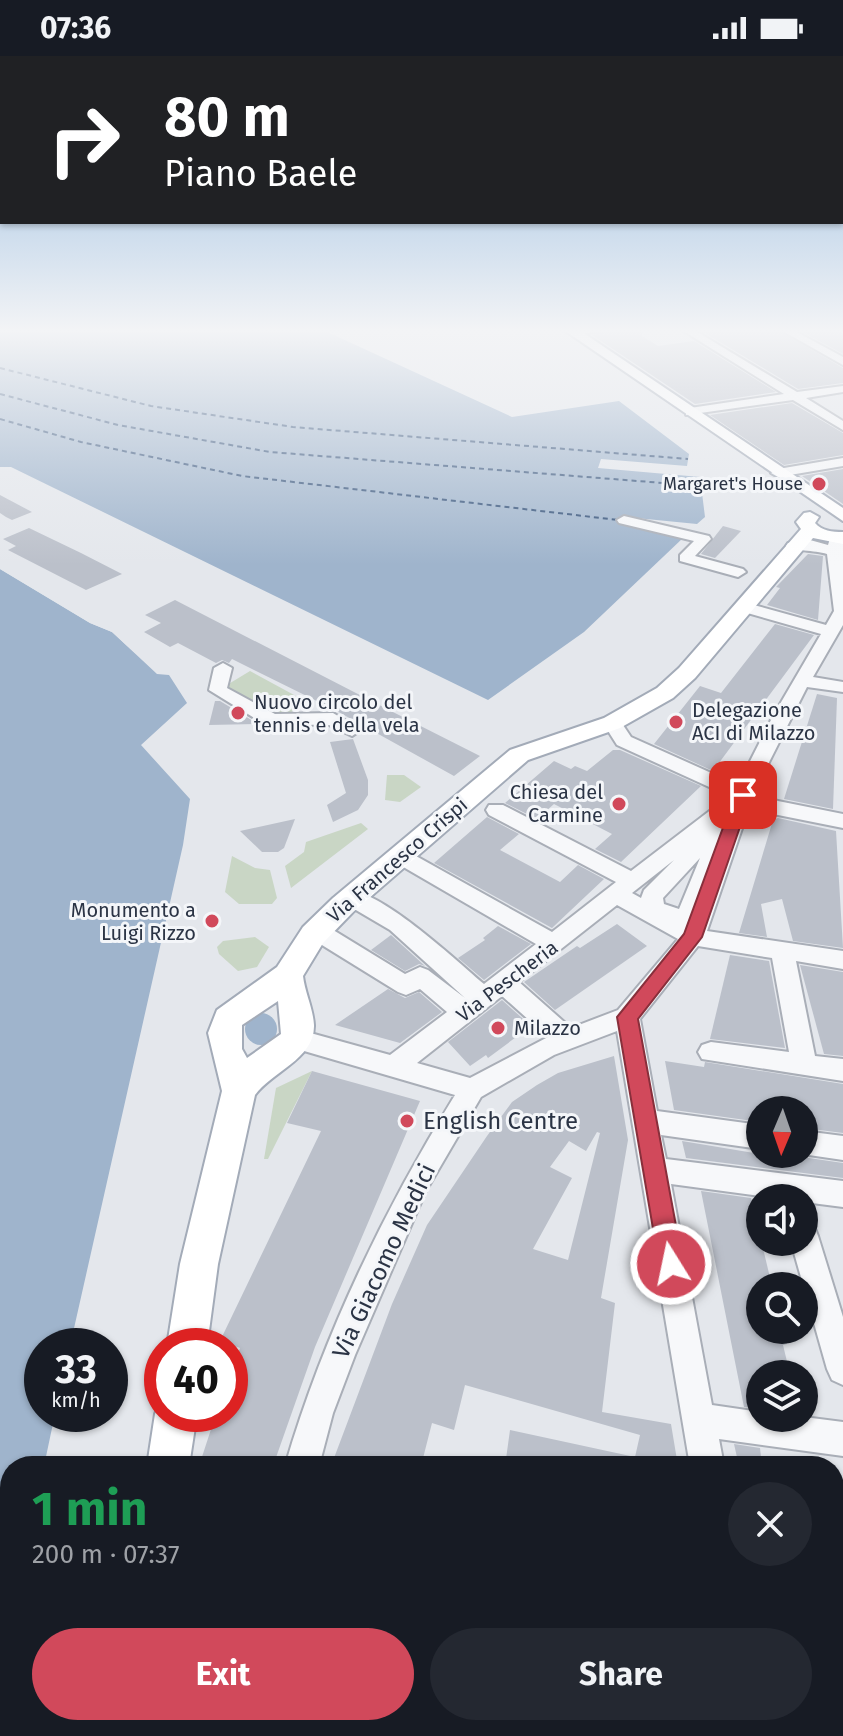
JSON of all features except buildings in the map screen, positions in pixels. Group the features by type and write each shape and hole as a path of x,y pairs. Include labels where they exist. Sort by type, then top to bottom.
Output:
{"main road":[{"path":"685,408 778,473 838,542"},
{"path":"815,514 843,516"},
{"path":"612,723 665,693 687,673 793,546 815,514"},
{"name":"Via Francesco Crispi","path":"288,975 317,931 352,897 519,755 612,723"},
{"path":"239,1091 256,1070 283,1053 296,1039 298,1026 289,994 288,975"},
{"path":"190,1328 199,1264 239,1091 235,1066 226,1050 225,1026 238,1009 269,991 288,975"},
{"path":"170,1456 173,1432"}],"street":[{"path":"690,412 714,408"},
{"path":"815,408 843,426"},
{"path":"778,473 843,462"},
{"path":"624,520 704,539 685,558 738,572"},
{"path":"296,1039 472,1089 566,1038 627,1017 693,937 743,795 782,716 839,622 838,542 793,546"},
{"path":"743,607 839,622"},
{"path":"223,668 218,690 271,720 333,719 352,730"},
{"path":"803,681 843,687"},
{"path":"612,723 624,741 743,795 773,807 843,821"},
{"name":"Via Pescheria","path":"395,1066 743,795"},
{"path":"496,810 626,889 693,937 843,960"},
{"path":"705,826 723,831 728,837"},
{"path":"400,856 555,944"},
{"path":"352,897 398,924 485,998"},
{"path":"317,931 406,986 420,976 485,998 566,1038"},
{"path":"783,952 804,1065"},
{"path":"627,1017 705,1456"},
{"path":"711,1052 843,1070"},
{"name":"Via Giacomo Medici","path":"305,1456 341,1351 415,1184 472,1089"},
{"path":"646,1121 746,1135"},
{"path":"818,1145 843,1148"},
{"path":"655,1170 746,1185"},
{"path":"818,1194 841,1194"},
{"path":"810,1256 843,1369"},
{"path":"699,1420 843,1439"}],"green space":[{"path":"250,671 307,702 285,716 271,716 222,688"},
{"path":"387,775 404,775 421,787 400,802 385,800"},
{"path":"361,823 368,829 291,888 285,866 304,852 306,842"},
{"path":"232,856 255,868 270,870 277,898 272,904 239,904 225,892"},
{"path":"255,937 269,947 257,967 238,971 219,954 217,947 223,941"},
{"path":"312,1071 268,1159 264,1159 276,1088"}],"water":[{"path":"0,408 493,408 512,417 570,408 629,408 689,454 687,466 601,459 598,468 700,477 705,517 697,524 626,517 683,538 584,632 488,700 11,467 0,467"},
{"path":"0,569 90,623 112,632 157,674 169,675 187,703 141,745 190,799 183,845 74,1328 24,1328 24,1432 51,1432 46,1456 0,1456"},
{"path":"261,1013 272,1018 277,1029 272,1040 261,1045 250,1040 245,1029 250,1018"}],"pier":[{"path":"0,565 92,619 115,629 136,654 112,632 90,623 0,569"}],"ferry route":[{"path":"55,408 118,425 270,452 701,486"},
{"path":"167,408 293,427 688,459"},
{"path":"0,419 81,442 242,476 618,520"}],"place":[{"name":"Margaret's House","path":"819,484"},
{"name":"Nuovo circolo del tennis e della vela","path":"238,713"},
{"name":"Delegazione ACI di Milazzo","path":"676,722"},
{"name":"Chiesa del Carmine","path":"619,804"},
{"name":"Monumento a Luigi Rizzo","path":"212,921"},
{"name":"Milazzo","path":"498,1028"},
{"name":"English Centre","path":"407,1121"}],"route":[{"path":"671,1264 627,1017 693,937 743,795"}]}
